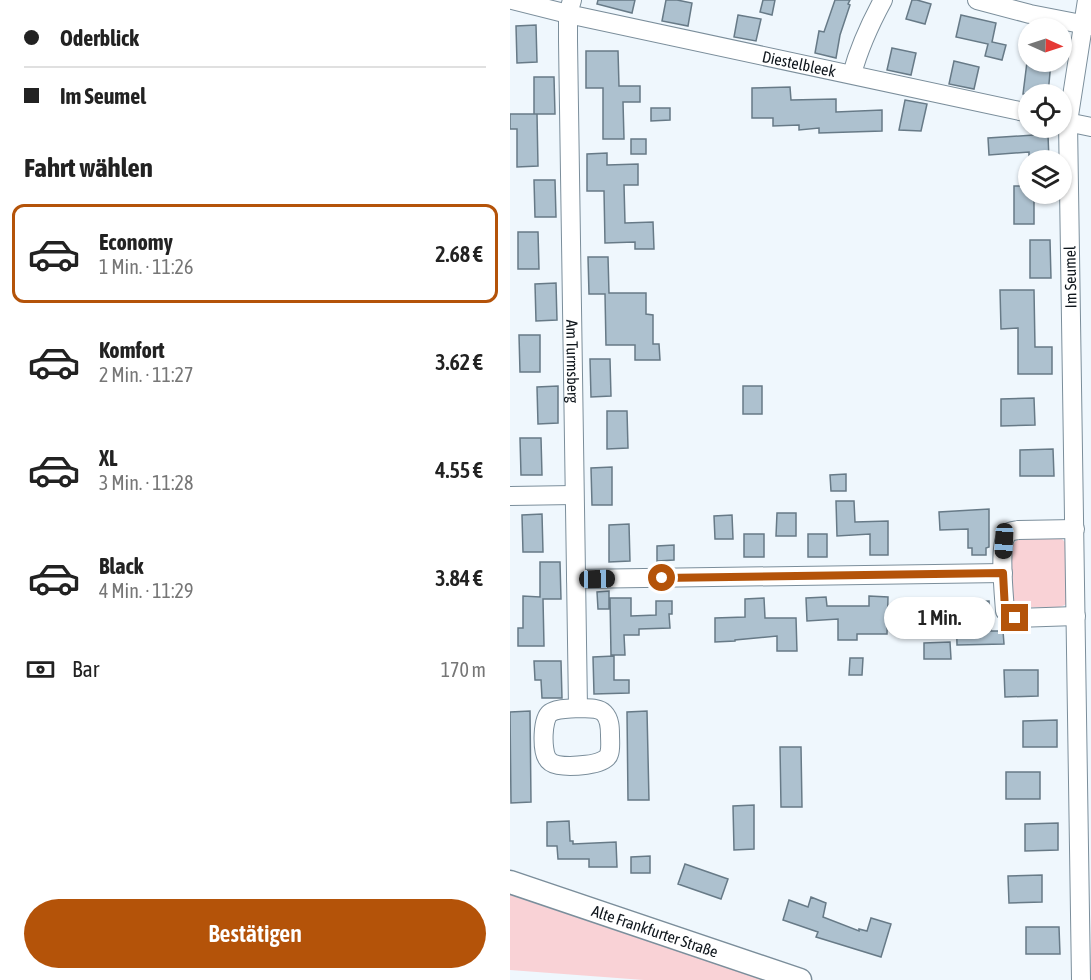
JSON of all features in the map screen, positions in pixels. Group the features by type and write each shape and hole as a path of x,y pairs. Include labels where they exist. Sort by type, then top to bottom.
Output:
{"street":[{"name":"Diestelbleek","path":"512,0 570,7 1018,112"},
{"path":"852,74 857,56 883,0"},
{"path":"977,0 1087,26"},
{"name":"Im Seumel","path":"1072,91 1087,26 1087,0"},
{"name":"Am Turmsberg","path":"570,7 578,708"},
{"path":"1072,123 1091,127"},
{"name":"Im Seumel","path":"1065,138 1075,529 1081,980"},
{"path":"510,496 574,495"},
{"path":"1075,529 1010,531 1004,541 1003,573 1005,610 1015,618 1076,616"},
{"path":"576,579 1003,573"},
{"name":"Alte Frankfurter Straße","path":"510,882 800,980"}],"shaded area":[{"path":"1020,538 1061,538 1067,544 1068,601 1065,605 1057,608 1023,607 1015,603 1011,555 1014,544"},
{"path":"510,895 762,980 644,980 510,970"}],"building":[{"path":"598,0 635,0 632,13 597,4"},
{"path":"666,0 692,3 688,26 662,21"},
{"path":"763,0 775,0 772,15 760,12"},
{"path":"835,0 850,0 836,58 815,53 819,31 824,32"},
{"path":"912,0 931,4 925,24 906,19"},
{"path":"738,15 761,19 756,41 734,37"},
{"path":"961,15 996,23 992,42 1006,45 1002,60 985,56 988,44 956,37"},
{"path":"536,25 537,62 517,63 516,26"},
{"path":"892,48 916,53 911,75 887,70"},
{"path":"586,51 618,51 619,86 640,86 640,102 623,102 624,139 603,139 603,88 586,88"},
{"path":"954,61 979,67 974,89 949,84"},
{"path":"1026,72 1050,72 1049,84 1024,84"},
{"path":"534,77 554,77 555,114 534,114"},
{"path":"790,87 791,100 836,99 836,112 882,110 882,131 819,133 819,128 799,130 799,125 773,126 773,118 752,118 752,88"},
{"path":"905,100 927,104 921,131 899,130"},
{"path":"651,108 670,108 670,120 651,121"},
{"path":"510,114 537,114 538,166 517,167 517,129 510,129"},
{"path":"1018,136 1018,138 1048,138 1049,150 1018,150 1018,153 989,155 988,138"},
{"path":"631,139 646,139 646,154 631,154"},
{"path":"607,153 607,165 638,164 638,185 624,185 625,223 653,222 654,249 635,249 635,242 605,243 604,191 587,191 587,154"},
{"path":"534,180 555,180 556,217 535,217"},
{"path":"1014,186 1018,186 1018,204 1034,204 1034,224 1014,224"},
{"path":"518,232 538,232 539,269 518,269"},
{"path":"1030,240 1050,240 1051,278 1030,278"},
{"path":"588,257 608,257 609,293 646,293 646,314 653,315 653,344 659,344 660,360 635,360 635,345 606,345 605,294 589,294"},
{"path":"556,283 557,320 536,321 535,284"},
{"path":"1000,290 1034,290 1035,347 1052,347 1052,374 1018,374 1018,328 1001,329"},
{"path":"519,335 540,335 540,372 520,372"},
{"path":"590,359 610,359 611,396 591,397"},
{"path":"558,386 558,423 538,424 537,387"},
{"path":"743,386 762,386 762,414 743,414"},
{"path":"1034,398 1035,425 1001,426 1001,399"},
{"path":"607,411 627,411 628,448 607,449"},
{"path":"520,438 541,438 542,475 521,475"},
{"path":"1053,449 1054,476 1020,476 1020,450"},
{"path":"612,467 612,505 592,505 591,468"},
{"path":"846,474 846,491 831,491 830,475"},
{"path":"836,501 854,501 855,522 888,521 888,555 870,555 870,534 837,536"},
{"path":"989,509 989,547 986,548 986,555 972,555 972,548 968,548 968,529 940,530 939,512"},
{"path":"777,513 796,513 796,536 776,536"},
{"path":"542,514 543,552 523,552 522,515"},
{"path":"732,515 733,539 715,539 714,516"},
{"path":"629,524 630,561 609,562 609,525"},
{"path":"744,534 764,534 764,557 744,557"},
{"path":"808,534 827,534 827,557 808,557"},
{"path":"674,545 674,560 657,561 657,546"},
{"path":"540,562 560,562 561,599 543,599 544,646 518,646 518,628 523,628 523,596 540,597"},
{"path":"609,591 609,609 598,609 597,592"},
{"path":"869,596 888,597 887,634 857,634 857,640 838,640 838,619 807,621 806,598 826,597 827,606 869,606"},
{"path":"610,598 631,598 631,616 656,615 656,601 672,601 672,614 669,614 670,628 639,629 639,635 624,635 625,655 611,655"},
{"path":"764,598 765,618 796,618 797,651 777,651 777,636 715,642 715,618 745,617 745,599"},
{"path":"989,601 991,631 1003,631 1004,644 957,645 956,602"},
{"path":"950,642 951,659 924,659 924,643"},
{"path":"614,656 614,680 629,680 629,693 594,694 593,657"},
{"path":"850,658 863,658 862,675 849,675"},
{"path":"534,661 561,661 562,698 542,698 541,680 535,680"},
{"path":"1004,670 1038,670 1038,696 1005,697"},
{"path":"530,711 531,802 511,803 510,712"},
{"path":"647,711 649,800 628,800 627,712"},
{"path":"1057,720 1057,747 1023,747 1023,721"},
{"path":"780,747 801,747 802,807 781,807"},
{"path":"1006,772 1040,772 1040,799 1006,799"},
{"path":"754,805 754,849 734,850 733,806"},
{"path":"569,821 570,841 573,841 573,844 616,842 617,867 589,867 589,859 558,859 557,846 547,846 547,822"},
{"path":"1058,823 1058,850 1025,851 1025,824"},
{"path":"650,856 650,873 631,873 631,857"},
{"path":"685,864 728,879 721,899 678,884"},
{"path":"1042,875 1042,902 1009,903 1008,876"},
{"path":"811,897 826,903 823,917 859,931 859,929 867,931 871,918 891,924 881,957 816,937 818,932 783,920 789,900 808,907"},
{"path":"1026,927 1059,927 1060,954 1026,954"}],"route":[{"path":"662,578 1003,573 1005,610 1015,618"}]}
